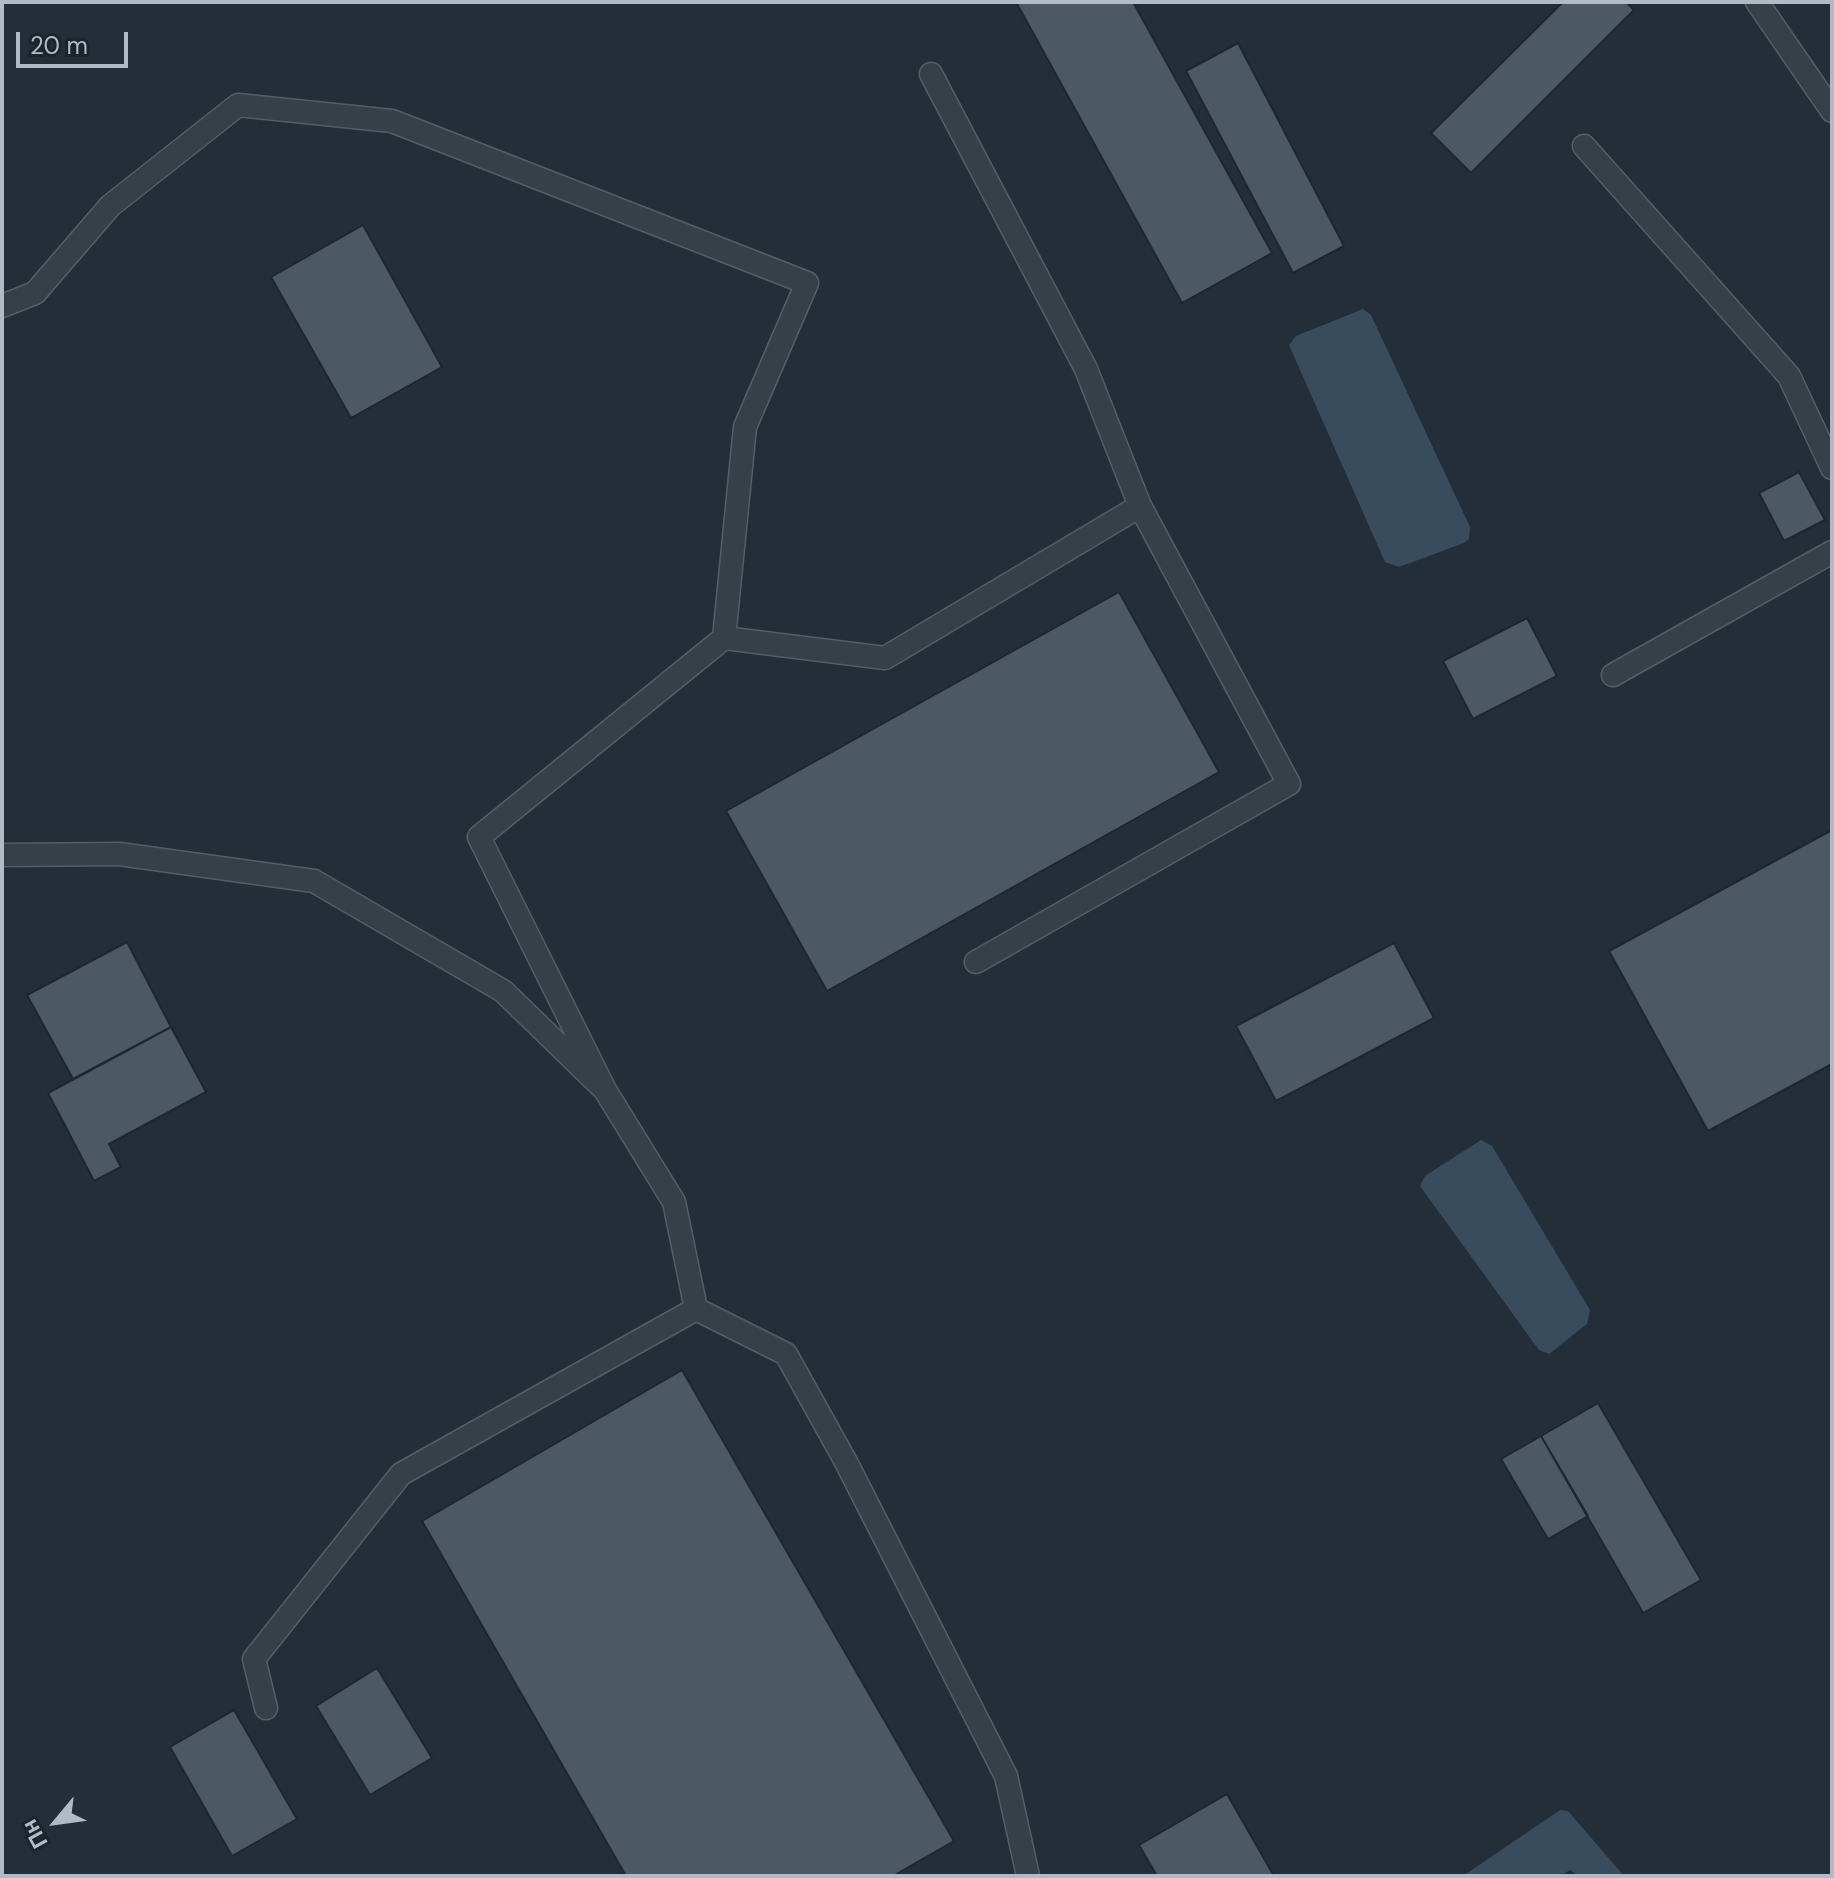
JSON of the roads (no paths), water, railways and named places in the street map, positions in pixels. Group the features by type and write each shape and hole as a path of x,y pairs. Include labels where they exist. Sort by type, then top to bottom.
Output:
{"lane":[{"path":"1757,2 1832,111"},
{"path":"931,74 1086,369 1140,506 1289,784 976,962"},
{"path":"2,306 35,293 110,206 238,105 392,121 807,283 745,427 724,638 479,837 605,1090 674,1202 696,1309"},
{"path":"1584,146 1789,376 1832,468"},
{"path":"724,638 885,658 1140,506"},
{"path":"1613,675 1832,552"},
{"path":"2,855 119,854 314,881 503,991 605,1090"},
{"path":"266,1708 254,1659 401,1474 696,1309"},
{"path":"696,1309 786,1354 846,1462 1006,1776 1028,1876"}],"water":[{"path":"1363,309 1371,315 1470,527 1469,539 1464,543 1399,567 1385,562 1289,345 1296,336"},
{"path":"1481,1140 1492,1146 1590,1310 1587,1324 1549,1354 1539,1350 1420,1186 1425,1176"},
{"path":"1560,1810 1568,1811 1624,1876 1579,1876 1570,1870 1560,1876 1463,1876"}]}
